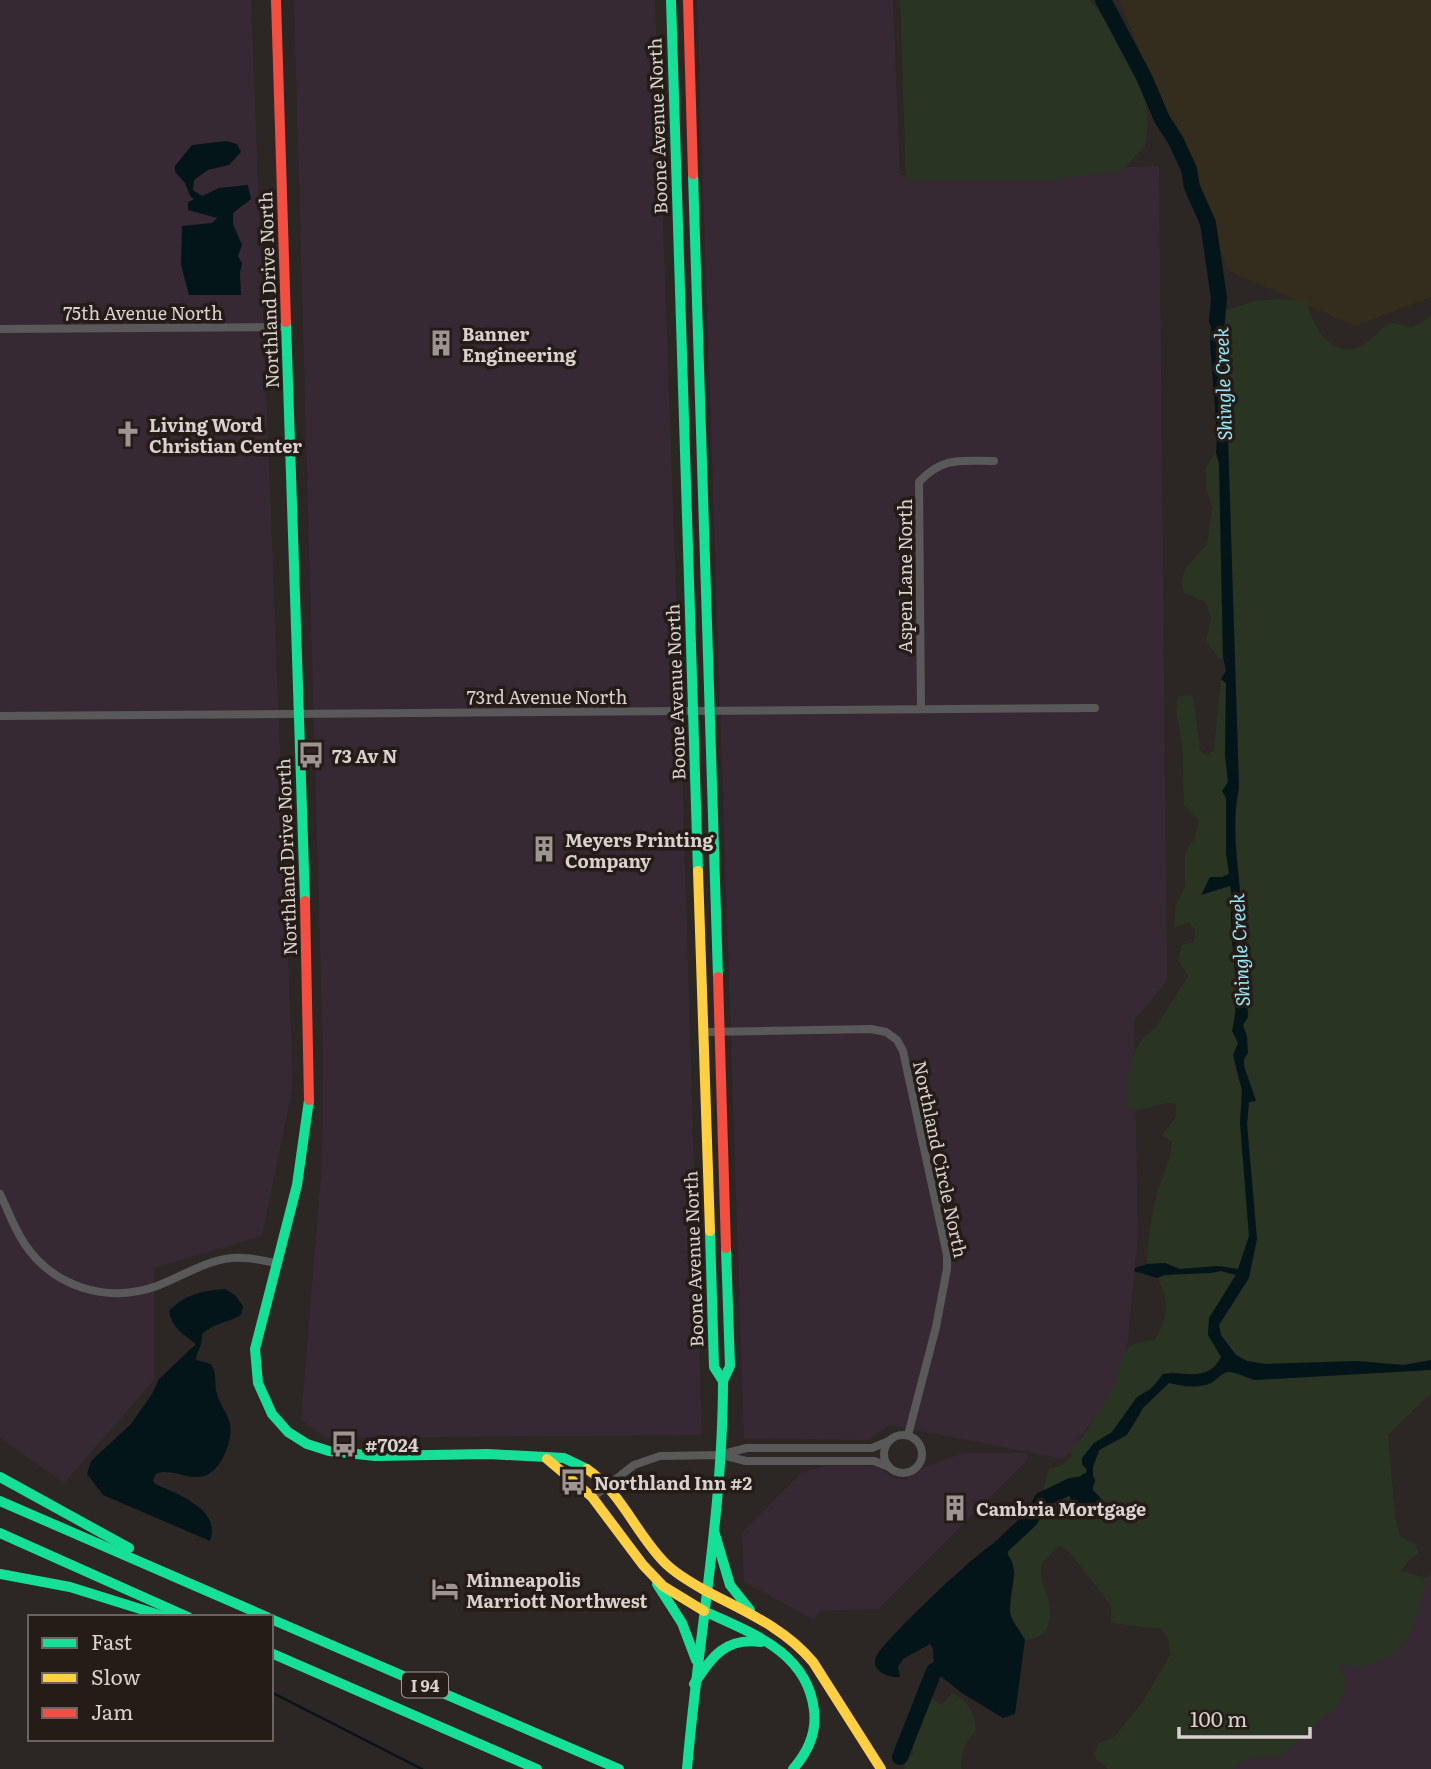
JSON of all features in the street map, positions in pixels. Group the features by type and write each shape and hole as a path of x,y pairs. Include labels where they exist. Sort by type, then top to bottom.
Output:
{"main road":[{"name":"Northland Drive North","path":"276,0 309,1106 297,1185 257,1335 254,1360 256,1375 267,1407 282,1426 314,1447 338,1454 510,1455 547,1459 564,1457 576,1462 607,1485 664,1562 682,1577 761,1620"},
{"name":"Boone Avenue North","path":"671,0 714,1367 723,1381"},
{"name":"Boone Avenue North","path":"687,1767 694,1684 722,1455 723,1381 730,1366 688,0"},
{"path":"547,1459 558,1470 581,1484 608,1515 682,1623 697,1662"},
{"path":"0,1477 210,1592"},
{"name":"I 94","path":"0,1502 262,1615"},
{"path":"714,1531 730,1585 761,1620 793,1639 805,1652 881,1769"},
{"path":"0,1534 183,1615"},
{"path":"0,1574 70,1587 160,1615"},
{"path":"652,1576 675,1595 776,1647 802,1671 809,1685 815,1711 813,1736 806,1752 793,1769"},
{"name":"I 94","path":"273,1620 619,1769"},
{"path":"694,1684 714,1655 729,1644 754,1640 776,1647"},
{"name":"I 94","path":"273,1654 537,1769"},
{"path":"578,1751 626,1769"}],"street":[{"name":"75th Avenue North","path":"0,329 287,327"},
{"name":"Aspen Lane North","path":"921,709 919,482 931,469 947,462 994,461"},
{"name":"73rd Avenue North","path":"0,716 1095,708"},
{"name":"Northland Circle North","path":"704,1032 871,1029 886,1032 897,1040 902,1051 945,1242 947,1269 936,1326 908,1435"},
{"path":"0,1194 15,1228 38,1260 63,1280 88,1290 106,1293 135,1292 224,1259 244,1258 275,1263"},
{"path":"593,1497 634,1465 651,1458 670,1455 722,1455 746,1461 874,1461 903,1473 915,1470 923,1455 915,1438 899,1435 872,1448 747,1448 722,1455"},
{"path":"889,1441 884,1452 889,1467"}],"shaded area":[{"path":"0,0 251,0 293,1086 262,1236 154,1268 154,1380 64,1483 0,1438"},
{"path":"294,0 655,0 702,1435 326,1438 301,1420 322,1165 323,1053"},
{"path":"697,0 893,0 900,175 1159,166 1167,981 1134,1020 1138,1236 1124,1378 1064,1459 890,1425 868,1440 744,1438"},
{"path":"1119,0 1431,0 1431,297 1355,326 1229,271"},
{"path":"964,1453 1027,1453 1027,1460 878,1609 820,1611 814,1620 744,1582 742,1532 803,1472 825,1466 870,1466 878,1467 895,1478 906,1480 925,1467"},
{"path":"1431,1573 1431,1769 1221,1769"}],"green space":[{"path":"900,0 1090,0 1116,35 1145,98 1148,122 1145,146 1121,171 1050,180 906,180"},
{"path":"1255,301 1307,301 1318,330 1332,345 1340,348 1361,346 1390,323 1413,327 1431,315 1431,1360 1403,1365 1357,1361 1266,1364 1247,1361 1236,1355 1221,1335 1219,1325 1257,1239 1247,1124 1249,1102 1256,1100 1244,1066 1247,1037 1243,1025 1248,1016 1235,830 1239,787 1224,311"},
{"path":"1216,453 1219,463 1223,657 1220,660 1206,641 1211,618 1206,602 1184,593 1181,582 1186,567 1207,545 1212,507 1206,488 1206,467"},
{"path":"1221,679 1226,683 1226,853 1230,874 1201,894 1230,886 1236,989 1232,1030 1239,1043 1235,1066 1242,1090 1240,1123 1249,1236 1239,1269 1218,1266 1180,1269 1165,1263 1147,1264 1153,1209 1172,1142 1162,1135 1176,1117 1176,1104 1128,1109 1128,1075 1135,1051 1142,1039 1156,1027 1188,976 1178,960 1182,945 1194,942 1195,930 1189,922 1174,928 1175,909 1185,886 1185,851 1194,840 1199,820 1184,806 1182,746 1176,710 1178,696 1193,695 1200,750 1206,756 1214,750"},
{"path":"1221,1271 1236,1274 1209,1318 1208,1335 1221,1357 1217,1363 1200,1373 1172,1372 1137,1397 1112,1432 1094,1443 1082,1458 1082,1464 1087,1469 1084,1479 1043,1495 1049,1469 1060,1466 1072,1456 1069,1452 1085,1433 1116,1383 1123,1352 1131,1345 1155,1339 1159,1332 1165,1317 1166,1301 1157,1278 1172,1274"},
{"path":"1431,1370 1431,1393 1388,1435 1395,1516 1400,1537 1415,1544 1419,1553 1410,1559 1401,1571 1427,1578 1414,1622 1404,1643 1387,1657 1361,1668 1343,1664 1339,1669 1347,1682 1341,1702 1280,1757 1250,1758 1234,1769 1108,1769 1096,1759 1094,1753 1099,1743 1114,1737 1141,1704 1170,1655 1168,1639 1161,1629 1111,1623 1111,1606 1071,1554 1059,1545 1042,1563 1042,1581 1050,1611 1047,1629 1033,1639 1025,1640 1011,1618 1015,1573 1008,1554 1010,1545 1020,1540 1045,1504 1069,1491 1071,1500 1120,1507 1104,1502 1093,1490 1093,1467 1100,1450 1134,1426 1143,1408 1169,1383 1186,1387 1211,1384 1225,1372 1255,1380"},
{"path":"952,1693 970,1708 976,1731 964,1749 962,1769 904,1769 905,1763 913,1754 915,1731 924,1712 933,1699 942,1705"}],"water":[{"path":"226,141 237,144 241,152 229,165 208,170 194,180 193,190 202,196 219,188 248,185 251,199 233,213 233,224 242,245 238,256 242,263 241,295 189,295 181,265 182,226 212,223 217,218 188,210 188,202 194,199 175,172 175,166 192,145"},
{"path":"1221,298 1224,311 1239,787 1235,830 1248,1017 1243,1025 1248,1053 1244,1066 1256,1101 1249,1102 1247,1124 1257,1239 1249,1278 1219,1325 1221,1335 1236,1355 1247,1361 1266,1364 1357,1361 1403,1365 1431,1360 1431,1370 1255,1380 1228,1372 1203,1386 1169,1383 1143,1408 1127,1435 1099,1450 1093,1467 1093,1490 1104,1502 1124,1510 1103,1516 1071,1500 1066,1484 1084,1478 1087,1470 1082,1464 1082,1458 1094,1443 1112,1432 1137,1397 1151,1389 1163,1374 1202,1373 1216,1365 1221,1357 1208,1335 1209,1318 1236,1275 1221,1271 1165,1275 1157,1278 1134,1271 1135,1268 1165,1263 1180,1269 1218,1266 1238,1269 1249,1236 1240,1123 1242,1090 1233,1055 1238,1043 1232,1031 1236,989 1230,886 1201,895 1210,877 1229,874 1226,853 1226,798 1222,791 1228,782 1225,755 1226,683 1221,679 1226,671 1223,657 1219,463 1216,453 1210,343 1212,310"},
{"path":"225,1289 235,1295 243,1306 241,1315 202,1334 196,1360 211,1364 214,1370 217,1394 229,1420 230,1435 226,1453 216,1468 204,1476 192,1477 162,1472 156,1474 153,1480 155,1484 186,1498 204,1512 210,1520 210,1541 103,1495 87,1474 91,1461 131,1424 159,1379 196,1344 175,1326 169,1311 194,1294"},
{"path":"993,1544 1010,1557 1013,1565 1010,1611 1025,1640 1015,1714 1003,1718 962,1693 934,1671 933,1649 930,1644 903,1659 898,1667 900,1677 882,1673 875,1662 882,1648 930,1598"}],"waterway":[{"name":"Shingle Creek","path":"1103,0 1189,169 1192,187 1208,223 1219,298 1217,321"},
{"name":"Shingle Creek","path":"996,1569 1001,1547 1030,1520 1042,1500 1087,1481"},
{"name":"Shingle Creek","path":"900,1757 934,1671 947,1665 950,1660"},
{"path":"273,1693 422,1769"}],"traffic: fast":[{"path":"671,0 698,871"},
{"path":"693,174 718,977"},
{"path":"286,322 305,901"},
{"path":"309,1100 297,1185 255,1349 258,1383 272,1414 288,1432 307,1444 329,1451 375,1456 488,1454 564,1458 587,1469"},
{"path":"710,1231 714,1367 723,1381"},
{"path":"687,1769 715,1527 723,1381 730,1366 726,1248"},
{"path":"0,1477 129,1548"},
{"path":"0,1501 262,1615"},
{"path":"714,1531 730,1585 750,1610"},
{"path":"0,1533 184,1615"},
{"path":"0,1574 70,1587 160,1615"},
{"path":"657,1584 682,1623 696,1660"},
{"path":"704,1611 758,1636 789,1659 800,1673 809,1690 815,1718 807,1749 793,1769"},
{"path":"273,1620 619,1769"},
{"path":"694,1684 721,1651 738,1643 761,1642"},
{"path":"273,1654 537,1769"}],"traffic: slow":[{"path":"698,871 710,1231"},
{"path":"547,1459 592,1497 643,1565 663,1586 704,1611"},
{"path":"587,1469 610,1490 665,1563 706,1591"},
{"path":"706,1591 763,1621 802,1650 813,1662 881,1769"}],"traffic: jam":[{"path":"276,0 286,322"},
{"path":"688,0 693,174"},
{"path":"305,901 309,1100"},
{"path":"718,977 726,1248"}],"place":[{"name":"Banner Engineering","path":"441,343"},
{"name":"Living Word Christian Center","path":"128,434"},
{"name":"73 Av N","path":"311,755"},
{"name":"Meyers Printing Company","path":"544,849"},
{"name":"#7024","path":"344,1444"},
{"name":"Northland Inn #2","path":"573,1482"},
{"name":"Cambria Mortgage","path":"955,1508"},
{"name":"Minneapolis Marriott Northwest","path":"445,1589"}]}
